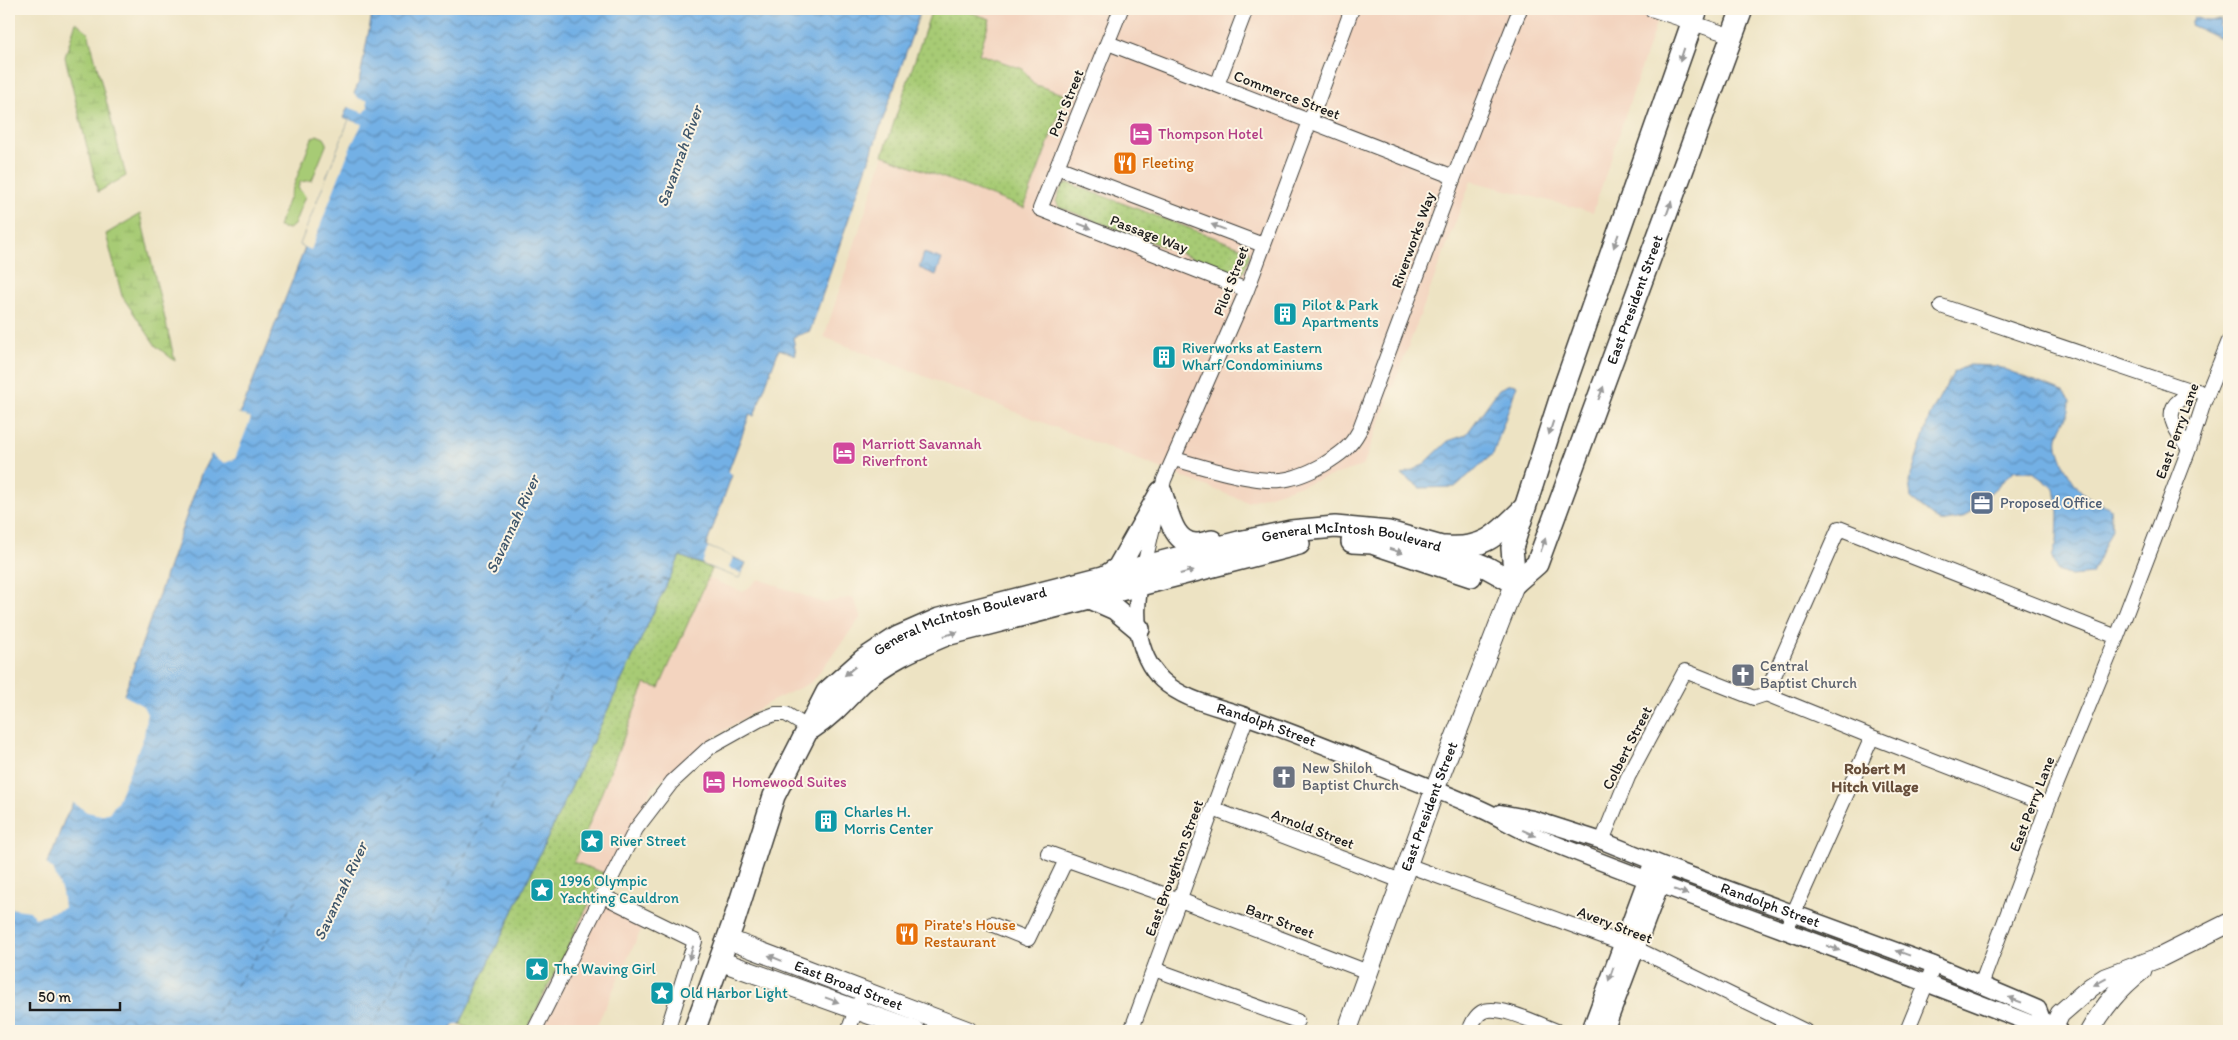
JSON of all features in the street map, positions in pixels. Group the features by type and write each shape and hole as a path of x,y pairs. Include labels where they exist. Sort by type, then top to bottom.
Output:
{"main road":[{"name":"East President Street","path":"1515,583 1537,564 1742,9"},
{"name":"East President Street","path":"1347,1031 1435,789 1515,583 1512,548 1525,506 1561,396 1694,16"},
{"path":"1161,492 1178,536 1186,542 1197,544 1252,531 1291,530"},
{"path":"1106,576 1118,568 1161,492"},
{"path":"1442,547 1462,548 1485,542 1496,535 1525,506"},
{"name":"General McIntosh Boulevard","path":"810,729 829,717 862,683 906,652 946,635 1090,598 1142,575 1239,542 1291,530 1335,527 1388,532 1442,547 1448,552 1486,567 1515,583"},
{"name":"General McIntosh Boulevard","path":"694,1031 731,930 774,796 810,729 827,692 862,660 898,637 939,619 1106,576 1142,575 1319,540 1372,543 1482,579 1515,583"},
{"path":"1090,598 1115,609 1139,629"},
{"path":"2052,1028 2060,1014 2090,986 2161,956 2229,923"},
{"name":"East Broad Street","path":"731,930 859,1001 917,1027 968,1031"},
{"path":"2090,1031 2107,1002 2118,990 2161,956"},
{"name":"East Broad Street","path":"720,960 859,1001"}],"street":[{"name":"Port Street","path":"1040,209 1121,9"},
{"path":"1217,86 1246,9"},
{"name":"Pilot Street","path":"1142,575 1161,492 1247,290 1352,9"},
{"name":"Riverworks Way","path":"1174,459 1264,480 1282,480 1309,473 1337,457 1351,446 1359,431 1454,177 1520,9"},
{"path":"1652,9 1694,16 1732,36"},
{"name":"Commerce Street","path":"1108,43 1454,177"},
{"name":"Passage Way","path":"1057,167 1263,245"},
{"name":"Passage Way","path":"1040,209 1247,290"},
{"path":"1941,306 2192,391 2209,390"},
{"name":"East Perry Lane","path":"1981,985 2048,805 2117,637 2229,341"},
{"path":"2189,449 2175,428 2171,414 2174,405 2192,391"},
{"path":"2048,805 1766,694 1839,528 2117,637"},
{"name":"Randolph Street","path":"1142,575 1137,618 1142,646 1152,667 1162,680 1183,694 1247,716 1435,789 1486,811 1532,834 1654,882 2032,1024 2052,1028"},
{"name":"Colbert Street","path":"1602,841 1628,777 1685,671 1754,698 1766,694"},
{"path":"534,1031 626,848 647,813 672,782 699,756 744,727 775,714 786,714 810,729"},
{"name":"East Broughton Street","path":"1131,1031 1247,716"},
{"path":"1786,930 1872,737"},
{"name":"Arnold Street","path":"1213,808 1404,873"},
{"name":"Randolph Street","path":"1486,811 1533,819 1602,841 1934,965 2038,1009 2052,1028"},
{"name":"Barr Street","path":"1048,853 1180,900 1368,972"},
{"path":"991,924 1028,939 1066,860"},
{"path":"1590,1031 1629,946 1660,864"},
{"name":"Avery Street","path":"1404,873 1629,946 1805,1031"},
{"path":"603,896 695,941 666,1031"},
{"path":"1605,1031 1629,946"},
{"path":"1907,1031 1934,965"},
{"path":"1154,969 1297,1021"},
{"path":"848,1031 859,1001"},
{"path":"1469,1031 1481,1012 1496,1009 1557,1031"}],"shaded area":[{"path":"932,9 1661,9 1593,212 1471,181 1363,466 1247,502 824,337"},
{"name":"River Street","path":"686,569 743,592 759,579 824,603 853,597 861,617 812,682 768,703 711,739 653,787 593,895 647,917 594,1031 461,1031 463,1026 481,1016"}],"green space":[{"path":"932,9 960,9 990,19 979,54 1023,69 1033,84 1066,95 1024,208 883,155"},
{"path":"76,22 88,32 126,176 98,192 65,57"},
{"path":"317,135 324,138 327,143 312,180 300,182 298,188 305,196 294,225 289,229 278,227 312,138"},
{"path":"1068,183 1248,250 1250,255 1243,273 1238,275 1059,207 1056,201 1062,186"},
{"path":"140,214 175,361 156,346 122,296 106,234"},
{"path":"680,556 712,569 659,688 645,684 574,862 604,873 526,1031 474,1031 460,1024"}],"water":[{"name":"Savannah River","path":"373,9 921,9 810,331 793,337 796,355 779,349 754,416 750,414 728,472 732,475 706,546 746,563 739,578 680,556 460,1024 453,1025 450,1031 9,1031 9,893 35,888 52,853 64,821 118,712 201,474 224,431 237,413 240,414 305,248 300,245 349,120 343,118 359,82"},
{"path":"2194,17 2207,21 2221,20 2219,27 2229,34 2229,42 2191,25"},
{"path":"924,253 942,259 936,275 919,268"},
{"path":"1969,365 1996,366 2063,392 2070,401 2069,412 2058,438 2059,451 2069,475 2083,493 2110,508 2112,529 2092,574 2071,576 2057,571 2052,557 2057,542 2058,513 2054,488 2033,472 2015,470 1963,518 1940,522 1911,499 1909,482 1930,415 1954,372"},
{"path":"1510,384 1517,385 1493,454 1455,487 1420,488 1402,475 1423,465 1448,441 1466,435 1499,389"}],"pier":[{"path":"352,92 360,99 367,100 368,107 364,113 345,106"},
{"path":"349,120 362,124 350,148 311,250 300,245"},
{"path":"235,412 251,418 235,459 225,463 219,461 210,453 222,429"},
{"path":"708,547 733,557 729,568 741,573 739,578 702,564"},
{"path":"122,694 143,706 147,714 144,736 117,802 110,812 101,815 87,812 72,802 97,752"},
{"path":"45,863 53,869 62,892 64,908 35,918 30,911 9,908 9,891 34,886"}],"ferry route":[{"path":"204,1031 305,887 539,642 599,589 628,578 669,580"},
{"path":"370,1031 571,659 615,605 668,580"}],"place":[{"name":"Thompson Hotel","path":"1141,134"},
{"name":"Fleeting","path":"1125,163"},
{"name":"Pilot & Park Apartments","path":"1285,314"},
{"name":"Riverworks at Eastern Wharf Condominiums","path":"1164,357"},
{"name":"Marriott Savannah Riverfront","path":"844,453"},
{"name":"Proposed Office","path":"1982,503"},
{"name":"Central Baptist Church","path":"1743,675"},
{"name":"New Shiloh Baptist Church","path":"1284,777"},
{"name":"Homewood Suites","path":"714,782"},
{"name":"Charles H. Morris Center","path":"826,821"},
{"name":"River Street","path":"592,841"},
{"name":"1996 Olympic Yachting Cauldron","path":"542,890"},
{"name":"Pirate's House Restaurant","path":"907,934"},
{"name":"The Waving Girl","path":"537,969"},
{"name":"Old Harbor Light","path":"662,993"}],"district":[{"name":"Robert M Hitch Village","path":"1875,777"}]}
